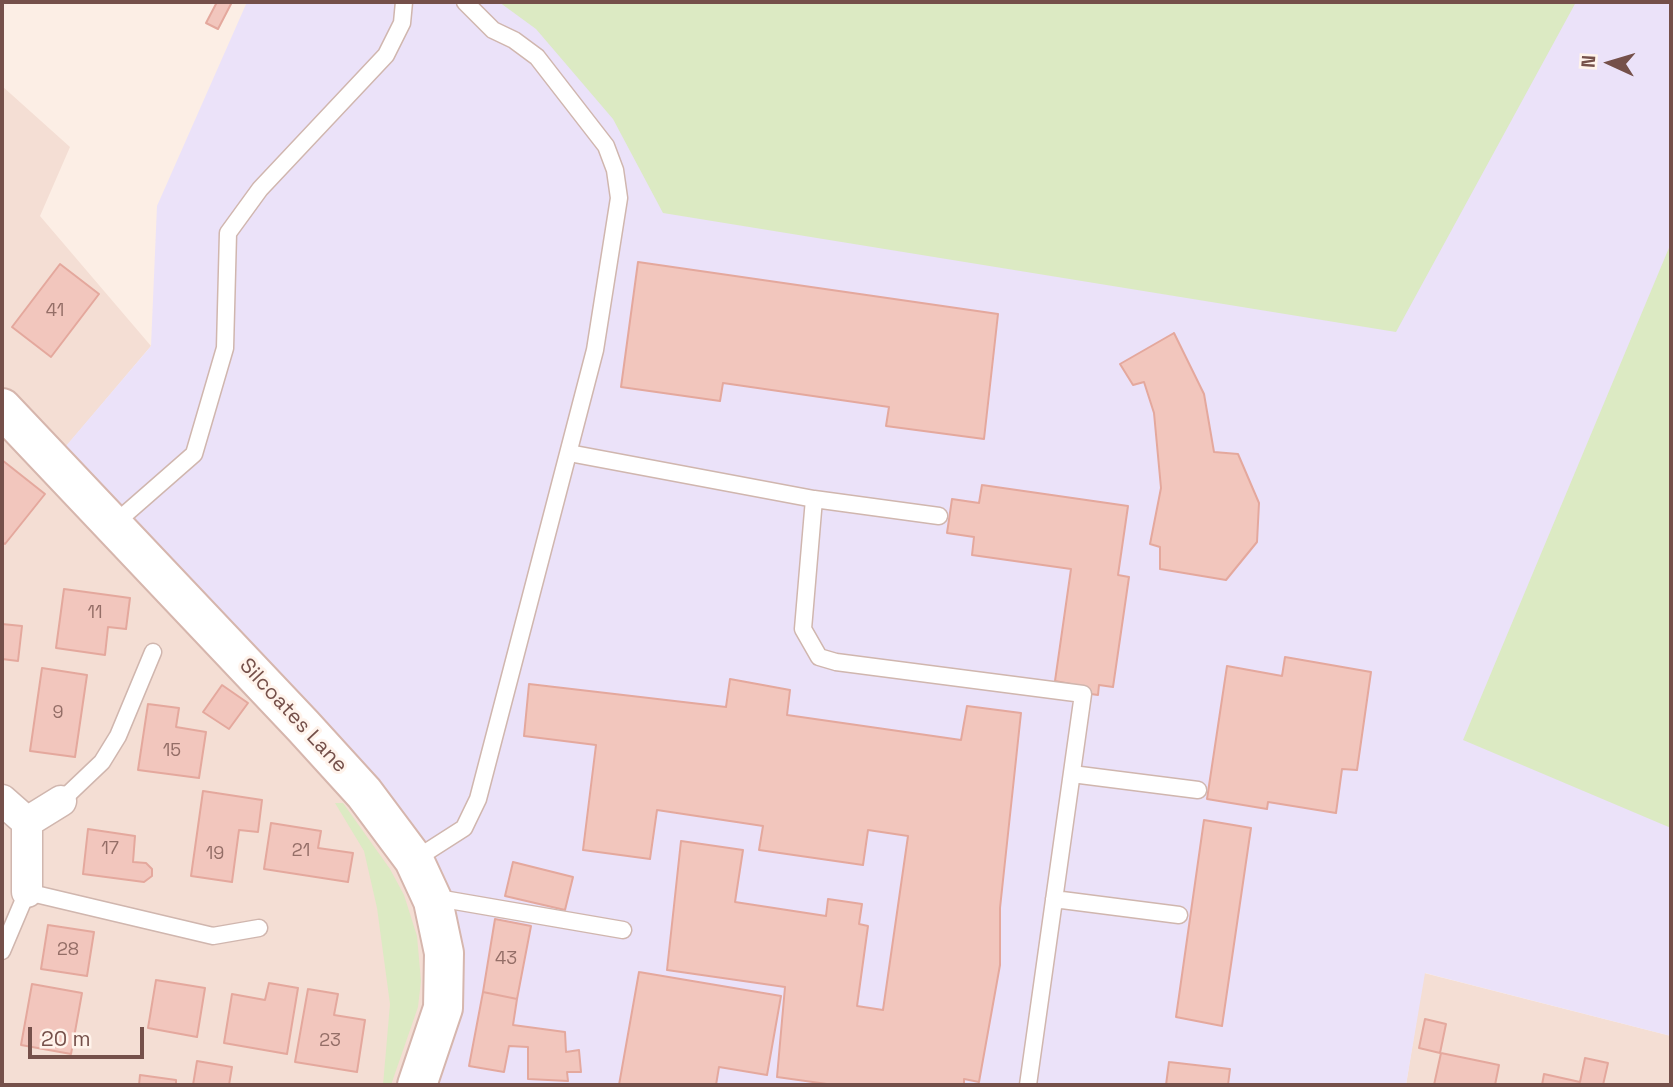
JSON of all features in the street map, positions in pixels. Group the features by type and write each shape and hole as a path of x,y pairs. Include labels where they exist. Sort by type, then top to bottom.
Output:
{"street":[{"name":"Silcoates Lane","path":"2,408 114,524 364,793 414,860 433,901 444,953 443,1008 417,1085"},
{"path":"2,800 27,822 27,892"},
{"path":"27,822 61,802"}],"lane":[{"path":"114,524 194,454 225,348 228,233 260,189 386,55 402,23 404,2"},
{"path":"414,860 464,828 478,799 598,337 619,198 615,170 606,146 537,57 514,40 493,30 465,2"},
{"path":"569,453 814,499 939,516"},
{"path":"814,499 803,629 819,657 836,663 1083,694 1028,1085"},
{"path":"61,802 102,762 118,736 153,652"},
{"path":"1072,774 1198,790"},
{"path":"2,951 27,892 213,936 259,928"},
{"path":"1054,899 1179,915"},
{"path":"433,901 449,900 623,930"}],"shaded area":[{"path":"247,2 1671,2 1671,1036 1425,973 1406,1085 417,1085 433,901 54,460 151,346 157,206"},
{"path":"2,86 70,147 40,216 151,346 54,461 433,901 417,1085 2,1085"},
{"path":"1424,973 1671,1036 1671,1085 1406,1085"}],"green space":[{"path":"499,2 1576,2 1396,332 663,213 613,119 536,29"},
{"path":"1671,243 1671,828 1463,740"},
{"path":"335,803 343,803 390,869 404,895 417,936 421,981 418,1007 391,1085 383,1085 390,1004 377,908 364,851"}],"building":[{"path":"217,2 232,2 218,29 206,23"},
{"path":"638,262 998,314 984,439 886,426 889,407 723,383 720,401 621,387"},
{"path":"60,264 99,294 51,357 12,327"},
{"path":"1174,333 1204,394 1214,452 1238,454 1259,503 1257,542 1226,580 1160,569 1160,547 1150,544 1161,488 1154,413 1144,382 1133,385 1120,364"},
{"path":"2,460 45,494 5,544 2,542"},
{"path":"982,485 1128,506 1118,575 1129,577 1113,687 1099,685 1098,695 1070,691 1071,684 1055,681 1071,569 972,555 974,537 947,533 952,499 979,503"},
{"path":"64,589 130,598 126,629 108,627 105,655 56,648"},
{"path":"2,624 22,626 18,661 2,659"},
{"path":"1285,657 1371,672 1357,770 1342,769 1336,813 1268,802 1267,809 1207,799 1227,666 1282,676"},
{"path":"42,668 87,675 75,757 30,751"},
{"path":"730,679 790,690 787,715 961,740 967,706 1021,713 1000,908 1000,965 979,1082 964,1079 964,1085 834,1085 777,1077 785,987 667,970 681,841 743,850 735,902 826,916 828,899 862,904 859,924 868,926 857,1006 883,1010 908,836 868,830 863,865 759,850 763,826 657,810 650,859 583,850 596,745 524,736 529,684 726,707"},
{"path":"222,685 248,703 229,729 203,712"},
{"path":"148,704 179,708 176,727 206,732 199,778 138,770"},
{"path":"203,791 262,800 258,832 239,830 232,882 191,876"},
{"path":"1204,820 1251,828 1222,1026 1176,1017"},
{"path":"271,823 321,831 318,848 353,853 348,882 264,869"},
{"path":"88,829 135,836 133,862 146,863 152,869 152,876 144,882 83,874"},
{"path":"513,862 573,877 565,910 505,896"},
{"path":"495,919 531,926 517,999 483,992"},
{"path":"48,925 94,932 87,976 41,969"},
{"path":"639,972 781,996 767,1075 719,1067 716,1085 619,1085"},
{"path":"156,980 205,988 197,1037 148,1028"},
{"path":"269,983 298,988 287,1054 224,1043 232,994 265,1000"},
{"path":"32,984 82,993 71,1054 21,1045"},
{"path":"308,989 338,994 334,1015 365,1020 357,1072 295,1062"},
{"path":"483,992 517,999 513,1025 565,1032 566,1052 579,1050 581,1072 567,1072 568,1081 528,1079 528,1047 509,1046 504,1072 469,1066"},
{"path":"1425,1019 1446,1024 1440,1053 1419,1048"},
{"path":"1441,1053 1499,1065 1495,1085 1434,1085"},
{"path":"1585,1058 1608,1063 1603,1085 1542,1085 1544,1074 1580,1082"},
{"path":"197,1061 232,1067 229,1085 193,1085"},
{"path":"1169,1062 1230,1069 1228,1085 1166,1085"},
{"path":"140,1075 176,1080 176,1085 139,1085"}]}
